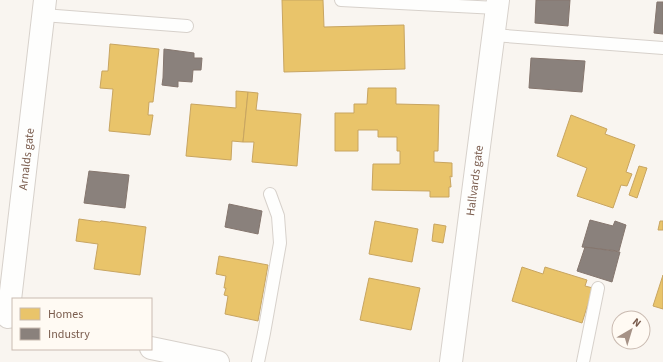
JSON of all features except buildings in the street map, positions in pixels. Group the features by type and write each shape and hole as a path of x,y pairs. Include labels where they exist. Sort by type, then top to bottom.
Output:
{"street":[{"name":"Hallvards gate","path":"452,362 497,4"},
{"name":"Arnalds gate","path":"7,317 44,7"},
{"path":"152,348 218,362"}],"lane":[{"path":"341,0 497,4"},
{"path":"44,7 187,26"},
{"path":"493,35 663,48"},
{"path":"258,362 280,244 278,216 270,194"},
{"path":"583,362 598,288"}]}
